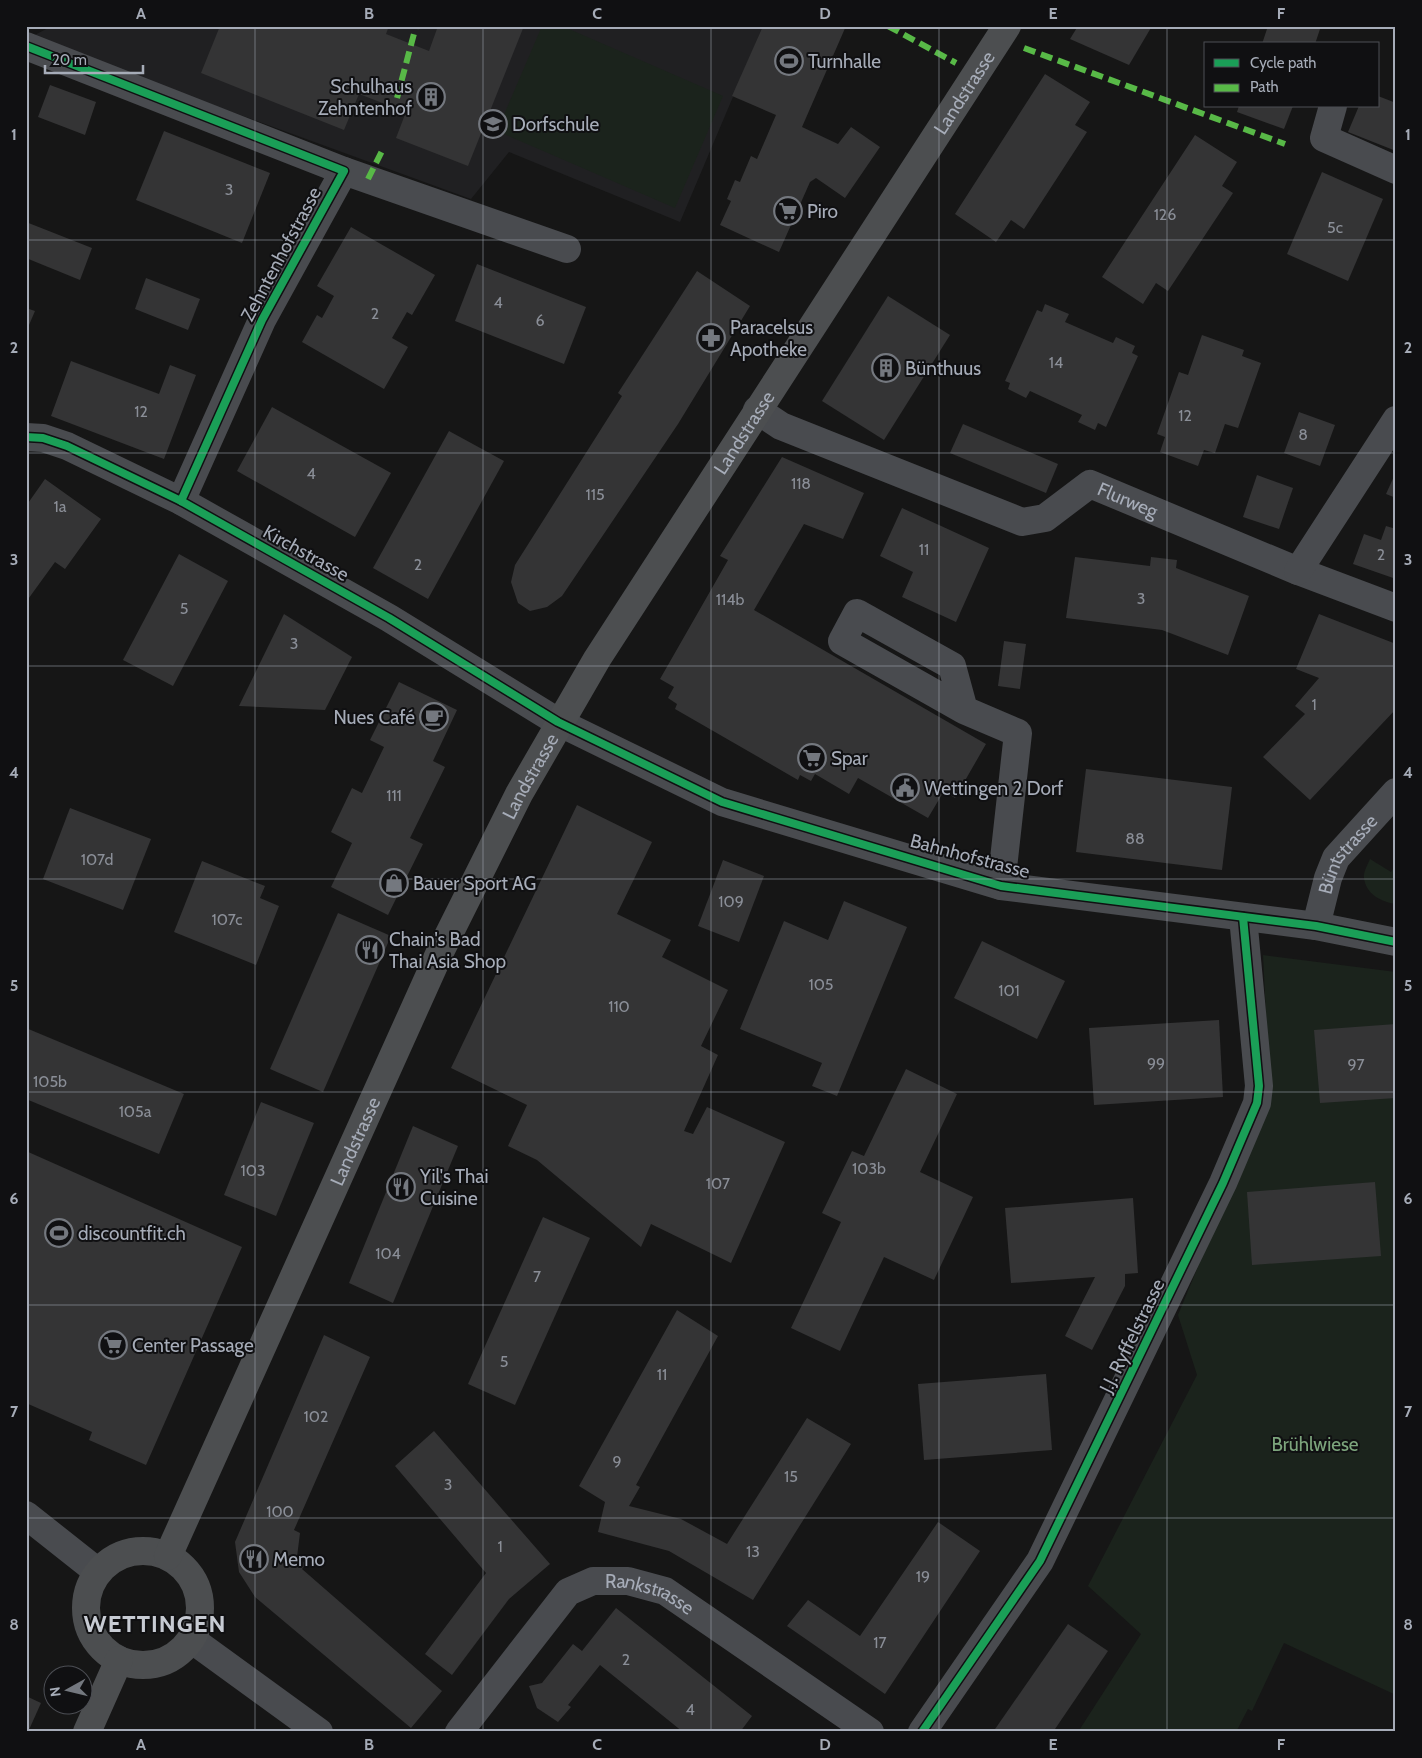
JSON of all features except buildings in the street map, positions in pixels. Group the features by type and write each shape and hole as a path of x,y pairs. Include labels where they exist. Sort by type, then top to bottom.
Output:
{"main road":[{"name":"Landstrasse","path":"168,1556 440,952 514,802 596,658 1008,26"},
{"path":"152,1551 168,1556 181,1564 191,1576 198,1590 200,1605 198,1624 191,1640 181,1651 167,1660 152,1664 135,1665 119,1660 105,1650 95,1639 87,1622 86,1606 89,1589 98,1572 110,1560 131,1552 152,1551"},
{"path":"86,1732 119,1660"}],"street":[{"name":"Zehntenhofstrasse","path":"26,46 344,171 262,320 181,501"},
{"path":"1333,108 1324,138 1396,170"},
{"path":"344,171 567,248"},
{"name":"Flurweg","path":"757,410 781,426 1022,522 1045,518 1090,484 1298,571 1396,608"},
{"path":"1298,571 1396,420"},
{"name":"Kirchstrasse","path":"26,437 43,438 67,446 181,501 389,618 558,722"},
{"path":"964,710 1018,733 1001,886"},
{"name":"Bahnhofstrasse","path":"558,722 722,802 1001,886 1316,926 1396,942"},
{"name":"Büntstrasse","path":"1316,926 1328,878 1336,858 1396,792"},
{"name":"J.J. Ryffelstrasse","path":"922,1732 1040,1560 1224,1182 1257,1103 1259,1086 1243,917"},
{"path":"26,1516 98,1572"},
{"name":"Rankstrasse","path":"459,1732 568,1592 593,1581 628,1581 665,1591 870,1732"},
{"path":"191,1640 319,1732"}],"shaded area":[{"name":"Dorfschule","path":"52,26 763,26 680,222 509,152 471,199 29,38"}],"green space":[{"path":"542,26 562,26 723,96 675,208 497,131"},
{"path":"1370,859 1391,872 1396,864 1396,904 1375,896 1365,884 1365,871"},
{"name":"Brühlwiese","path":"1263,955 1396,972 1396,1695 1284,1643 1252,1711 1248,1709 1236,1732 1078,1732 1141,1634 1088,1586 1197,1375 1178,1315 1270,1093"}],"marked path":[{"path":"397,98 416,26"},
{"path":"888,26 956,63"},
{"path":"1024,48 1285,144"},
{"path":"368,179 382,151"}],"cycle path":[{"path":"26,46 344,171 262,320 181,501"},
{"path":"26,437 43,438 67,446 181,501 389,618 558,722 722,802 1001,886 1316,926 1396,942"},
{"path":"922,1732 1040,1561 1223,1183 1257,1103 1259,1086 1243,917"}],"place":[{"name":"Turnhalle","path":"789,61"},
{"name":"Schulhaus Zehntenhof","path":"431,97"},
{"name":"Dorfschule","path":"493,124"},
{"name":"Piro","path":"788,211"},
{"name":"Paracelsus Apotheke","path":"711,338"},
{"name":"Bünthuus","path":"886,368"},
{"name":"Nues Café","path":"434,717"},
{"name":"Spar","path":"812,758"},
{"name":"Wettingen 2 Dorf","path":"905,788"},
{"name":"Bauer Sport AG","path":"394,883"},
{"name":"Chain's Bad Thai Asia Shop","path":"370,950"},
{"name":"Yil's Thai Cuisine","path":"401,1187"},
{"name":"discountfit.ch","path":"59,1233"},
{"name":"Center Passage","path":"113,1345"},
{"name":"Memo","path":"254,1559"}],"district":[{"name":"WETTINGEN","path":"155,1623"}]}
